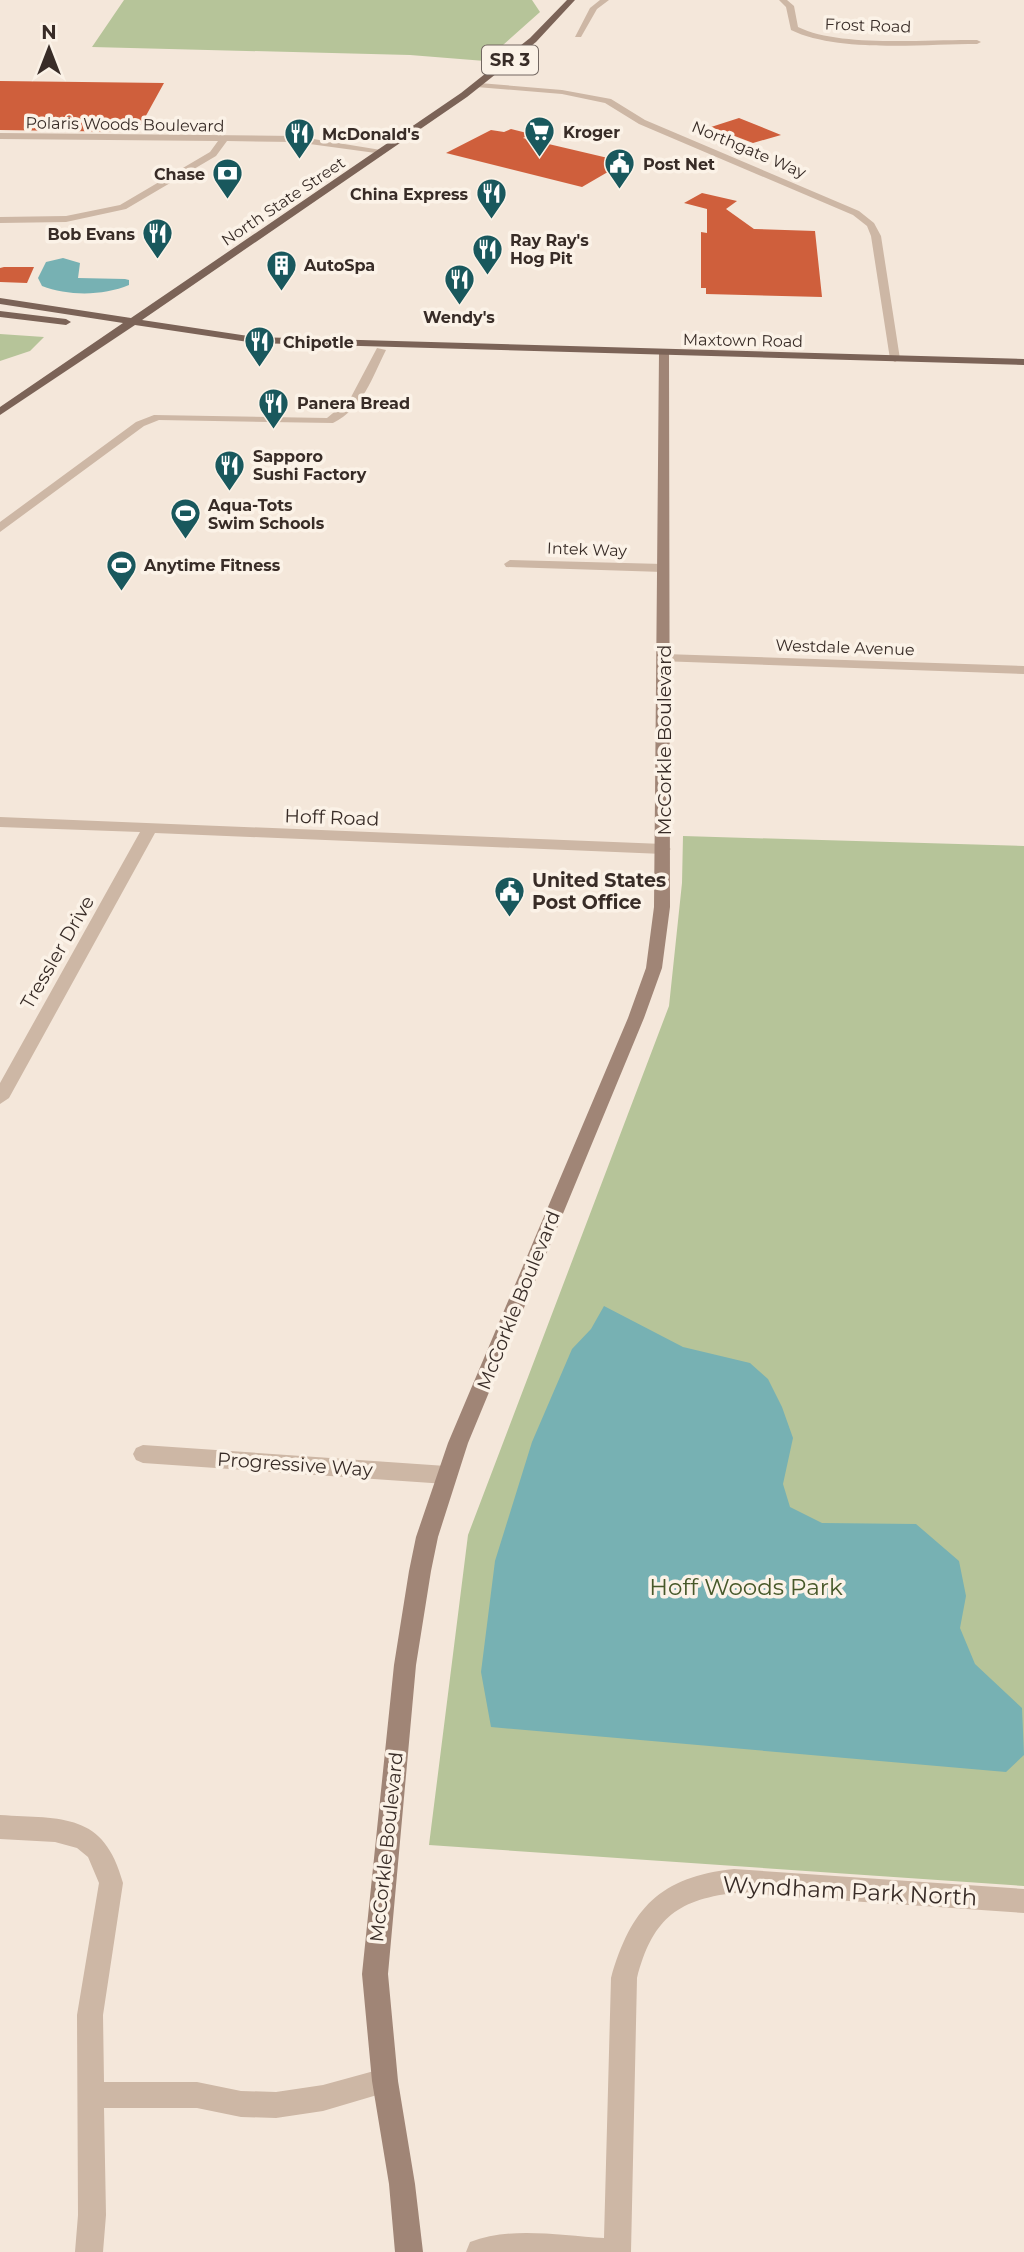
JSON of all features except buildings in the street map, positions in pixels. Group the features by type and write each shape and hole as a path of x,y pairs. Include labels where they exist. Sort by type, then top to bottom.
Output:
{"main road":[{"name":"North State Street","path":"0,412 479,85 533,40 571,0"},
{"name":"Maxtown Road","path":"0,301 254,340 432,351 461,347 1024,362"},
{"name":"Maxtown Road","path":"0,314 238,347 304,350 386,347"}],"street":[{"path":"578,35 594,8 605,0"},
{"name":"Frost Road","path":"783,0 790,6 794,28 808,36 977,42"},
{"name":"Northgate Way","path":"479,85 562,92 608,102 650,126 856,213 870,225 876,236 895,359"},
{"name":"Polaris Woods Boulevard","path":"0,136 309,140 386,149"},
{"path":"0,220 66,219 123,207 213,154 223,140"},
{"path":"0,528 140,424 158,417 329,421 341,416 354,404 386,347"},
{"name":"McCorkle Boulevard","path":"409,2252 402,2184 385,2081 375,1974 405,1665 420,1571 446,1475 632,1028 654,968 662,907 663,849 664,353"},
{"name":"Intek Way","path":"510,564 663,568"},
{"name":"Westdale Avenue","path":"664,659 1024,670"},
{"name":"Hoff Road","path":"0,822 663,849"},
{"name":"Tressler Drive","path":"0,1098 150,828"},
{"name":"Progressive Way","path":"144,1454 446,1475"},
{"path":"0,1827 65,1832 88,1838 108,1863 111,1883 90,2015 92,2215 89,2252"},
{"name":"Wyndham Park North","path":"617,2252 624,1978 630,1950 643,1925 660,1905 695,1887 734,1881 1024,1901"},
{"path":"92,2095 197,2095 241,2104 276,2105 323,2098 385,2081"},
{"path":"481,2252 518,2247 605,2252"}],"green space":[{"path":"124,0 532,0 540,12 485,61 410,55 92,47"},
{"path":"0,334 44,337 30,351 0,361"},
{"name":"Hoff Woods Park","path":"683,836 1024,846 1024,1886 429,1845 468,1535 669,1006 682,883"}],"water":[{"path":"63,258 80,263 78,278 125,279 129,280 129,285 119,289 86,293 63,292 42,286 38,278 46,262"},
{"path":"604,1306 683,1347 750,1363 768,1379 793,1438 783,1484 790,1507 822,1523 916,1524 959,1561 966,1596 960,1628 975,1664 1022,1708 1024,1755 1006,1772 491,1727 481,1672 495,1561 532,1442 572,1349 591,1329"}],"place":[{"name":"Kroger","path":"540,159"},
{"name":"McDonald's","path":"299,161"},
{"name":"Post Net","path":"620,191"},
{"name":"Chase","path":"228,201"},
{"name":"China Express","path":"491,221"},
{"name":"Bob Evans","path":"158,261"},
{"name":"Ray Ray's Hog Pit","path":"487,276"},
{"name":"AutoSpa","path":"281,292"},
{"name":"Wendy's","path":"459,307"},
{"name":"Chipotle","path":"260,369"},
{"name":"Panera Bread","path":"274,430"},
{"name":"Sapporo Sushi Factory","path":"230,492"},
{"name":"Aqua-Tots Swim Schools","path":"185,541"},
{"name":"Anytime Fitness","path":"121,592"},
{"name":"United States Post Office","path":"509,918"}]}
